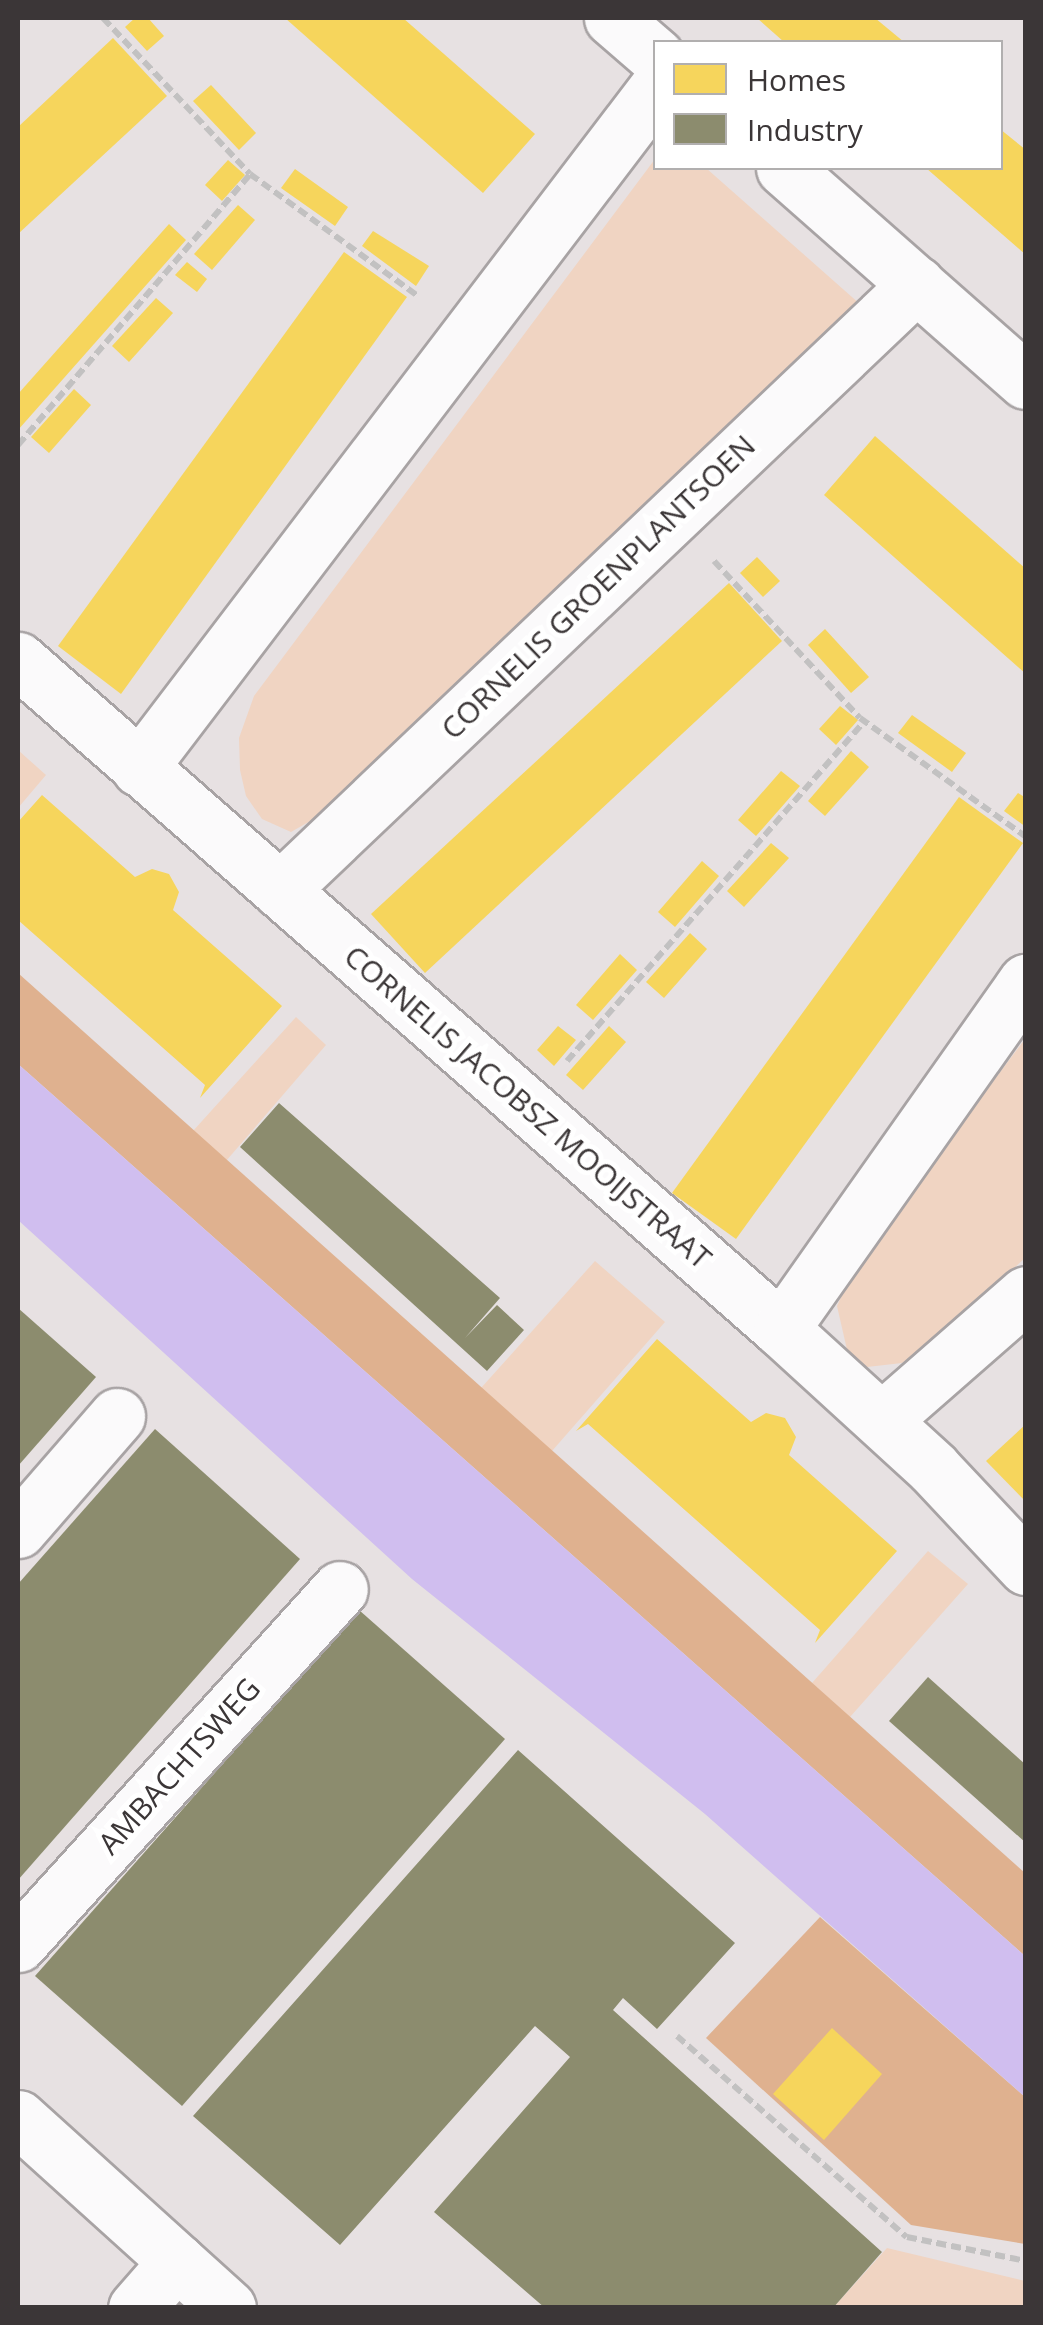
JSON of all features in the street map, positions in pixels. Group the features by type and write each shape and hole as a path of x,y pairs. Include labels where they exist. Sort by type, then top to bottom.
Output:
{"street":[{"path":"612,18 653,53"},
{"path":"140,768 653,92"},
{"path":"786,170 1026,381"},
{"name":"CORNELIS GROENPLANTSOEN","path":"280,890 917,284"},
{"name":"CORNELIS JACOBSZ MOOIJSTRAAT","path":"18,660 781,1329 882,1420 1026,1567"},
{"path":"781,1329 1026,982"},
{"path":"882,1420 1026,1294"},
{"path":"18,1530 117,1416"},
{"name":"AMBACHTSWEG","path":"18,1944 340,1589"},
{"path":"18,2118 228,2308"},
{"path":"136,2308 177,2261"}],"path":[{"path":"104,18 250,174 470,334"},
{"path":"18,444 250,174"},
{"path":"673,516 865,721 1026,836"},
{"path":"527,1107 865,721"},
{"path":"677,2036 907,2237 1026,2261"}],"shaded area":[{"path":"653,162 653,170 708,170 861,305 326,812 291,832 262,819 246,796 239,738 254,696"},
{"path":"18,750 46,775 18,808"},
{"path":"18,973 1025,1873 1025,1956 18,1064"},
{"path":"296,1017 326,1045 226,1161 193,1131"},
{"path":"1025,1039 1025,1258 928,1347 902,1363 867,1367 848,1354 837,1306 857,1262"},
{"path":"18,1064 1025,1956 1025,2097 705,1814 412,1579 18,1220"},
{"path":"595,1261 665,1322 552,1451 481,1388"},
{"path":"928,1551 968,1584 850,1717 812,1683"},
{"path":"820,1917 1025,2097 1025,2244 911,2225 706,2038"},
{"path":"887,2248 1025,2281 1025,2307 833,2308"}],"building: Homes":[{"path":"135,18 148,18 164,36 147,51 125,27"},
{"path":"285,18 403,18 535,134 483,193"},
{"path":"757,18 875,18 902,40 782,40"},
{"path":"113,38 167,96 18,234 18,127"},
{"path":"211,85 256,133 239,150 193,101"},
{"path":"1003,131 1026,150 1026,255 928,170 1003,170"},
{"path":"228,160 245,175 222,201 205,185"},
{"path":"295,169 348,207 335,226 281,188"},
{"path":"238,205 255,220 212,270 194,254"},
{"path":"169,224 186,240 18,430 18,394"},
{"path":"373,231 429,266 416,286 362,246"},
{"path":"344,252 407,297 121,694 58,646"},
{"path":"187,262 207,279 197,292 175,275"},
{"path":"156,298 173,313 129,362 112,346"},
{"path":"74,389 91,405 49,453 31,437"},
{"path":"875,436 1026,569 1026,674 824,495"},
{"path":"757,557 780,581 763,597 740,573"},
{"path":"729,583 782,641 425,973 371,914"},
{"path":"825,629 869,677 851,693 808,645"},
{"path":"840,706 858,720 836,745 819,729"},
{"path":"912,715 966,753 952,772 898,733"},
{"path":"851,751 869,767 825,816 808,801"},
{"path":"781,771 800,786 756,836 738,820"},
{"path":"1018,793 1026,798 1026,827 1004,811"},
{"path":"42,795 135,877 152,869 169,874 179,892 173,910 282,1006 200,1098 205,1085 18,920 18,822"},
{"path":"959,797 1023,843 736,1239 672,1193"},
{"path":"771,843 789,858 744,907 727,891"},
{"path":"702,861 719,876 675,927 658,912"},
{"path":"690,933 707,949 664,998 646,982"},
{"path":"620,954 637,970 593,1020 576,1005"},
{"path":"558,1026 576,1040 554,1066 537,1050"},
{"path":"609,1026 626,1042 583,1090 566,1075"},
{"path":"657,1339 751,1422 766,1413 785,1418 796,1437 789,1455 897,1551 815,1643 820,1630 588,1424 576,1431"},
{"path":"1026,1424 1026,1502 986,1461"},
{"path":"832,2028 882,2074 824,2140 773,2094"}],"building: Industry":[{"path":"279,1103 500,1298 465,1338 497,1305 524,1330 487,1371 240,1147"},
{"path":"18,1308 96,1377 18,1466"},
{"path":"155,1429 300,1559 18,1880 18,1584"},
{"path":"359,1610 505,1739 182,2106 35,1976"},
{"path":"928,1677 1026,1765 1026,1843 889,1721"},
{"path":"518,1750 735,1943 657,2029 623,1998 613,2010 882,2252 833,2308 545,2308 434,2212 570,2057 535,2026 340,2245 193,2116"}]}
